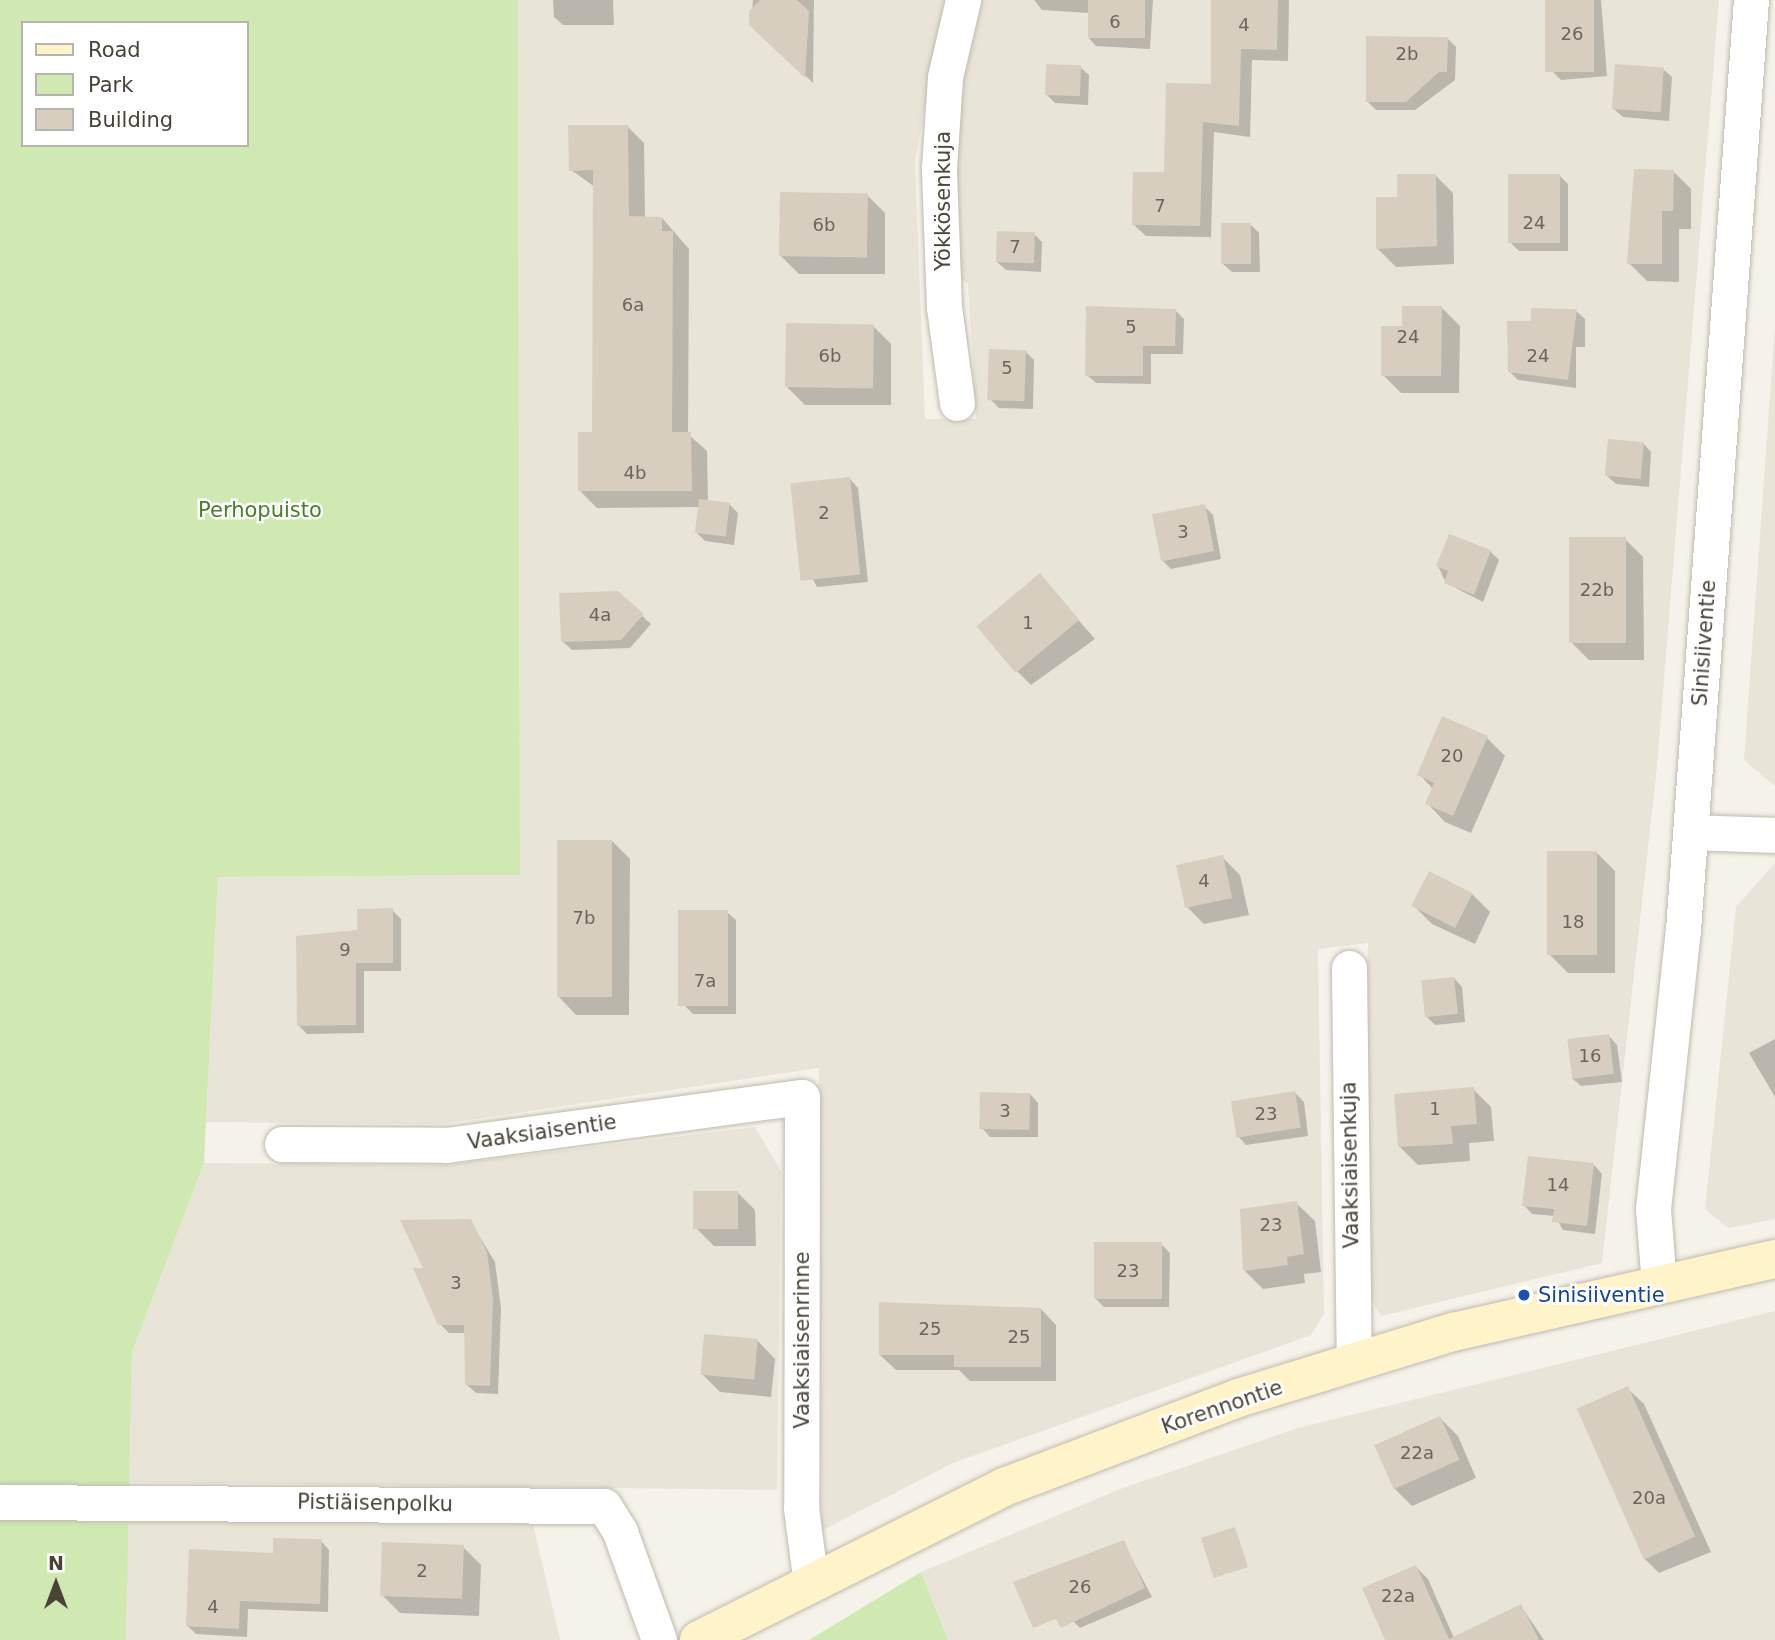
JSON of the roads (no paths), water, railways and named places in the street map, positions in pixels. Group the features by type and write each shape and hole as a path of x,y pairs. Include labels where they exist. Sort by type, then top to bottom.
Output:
{"street":[{"name":"Yökkösenkuja","path":"957,403 944,307 939,168 945,77 963,0"},
{"name":"Sinisiiventie","path":"1659,1284 1653,1209 1690,832 1751,0"},
{"path":"1690,832 1775,835"},
{"name":"Vaaksiaisenkuja","path":"1349,968 1353,1362"},
{"name":"Vaaksiaisentie","path":"282,1143 446,1145 802,1097"},
{"name":"Vaaksiaisenrinne","path":"802,1097 801,1508 811,1584"},
{"name":"Korennontie","path":"699,1640 1004,1487 1353,1362 1659,1284 1775,1259"},
{"name":"Pistiäisenpolku","path":"0,1502 604,1506 620,1532 659,1640"}],"place":[{"name":"Sinisiiventie","path":"1524,1295"}],"park label":[{"name":"Perhopuisto","path":"260,510"}]}
